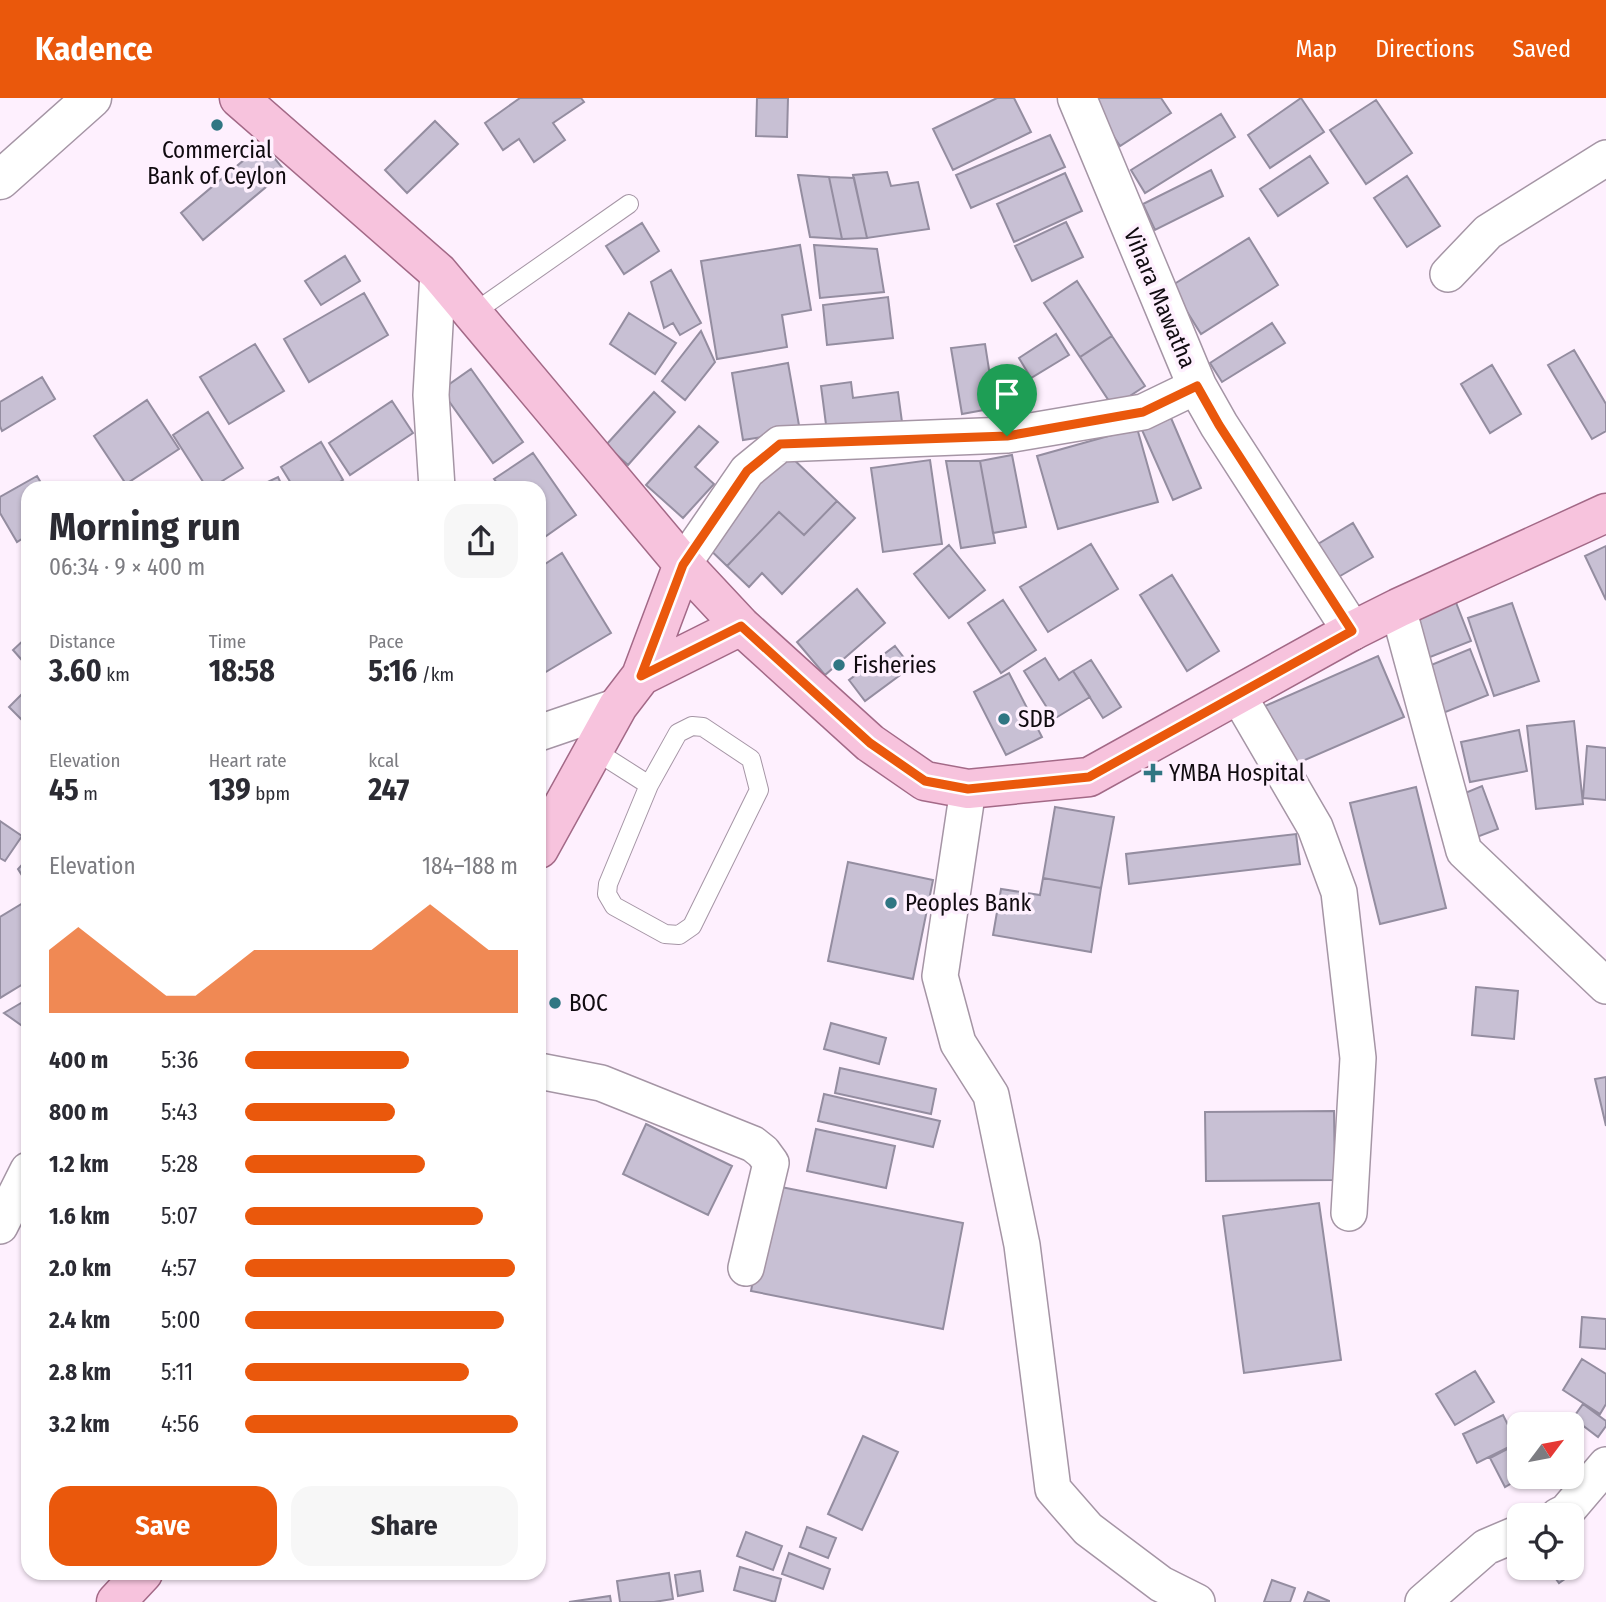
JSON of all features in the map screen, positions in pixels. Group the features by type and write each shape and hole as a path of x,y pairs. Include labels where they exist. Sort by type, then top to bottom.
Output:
{"main road":[{"path":"239,98 438,272 683,565 741,626 870,743 925,781 968,789 1089,777 1352,631 1606,513"},
{"path":"546,836 629,691 683,565"},
{"path":"629,691 741,626"},
{"path":"116,1602 136,1580"}],"street":[{"path":"0,180 92,98"},
{"name":"Vihara Mawatha","path":"1077,98 1197,386 1219,425 1352,631"},
{"path":"1448,274 1488,232 1606,158"},
{"path":"437,481 431,395 438,272"},
{"path":"683,565 747,471 780,444 1007,436 1143,412 1197,386"},
{"path":"1398,608 1464,851 1606,986"},
{"path":"546,730 629,691"},
{"path":"1238,695 1315,827 1339,892 1358,1058 1349,1213"},
{"path":"968,789 940,976 958,1044 991,1095 1022,1245 1053,1489 1088,1529 1161,1584 1197,1602"},
{"path":"546,1072 601,1083 753,1144 763,1152 771,1163 746,1268"},
{"path":"0,1226 21,1184"},
{"path":"1574,1503 1606,1465"},
{"path":"1423,1602 1486,1547 1507,1538"}],"lane":[{"path":"472,314 629,204"},
{"path":"692,726 703,727 751,759 759,790 692,926 679,934 665,934 614,905 607,894 608,884 649,785 678,733 692,726"},
{"path":"594,750 649,785"}],"building":[{"path":"520,98 581,98 584,102 553,123 565,140 534,162 519,139 503,150 485,123"},
{"path":"757,98 788,98 787,137 756,136"},
{"path":"997,98 1014,98 1031,132 953,170 933,129"},
{"path":"1161,98 1171,113 1120,146 1090,100"},
{"path":"1301,98 1324,132 1270,168 1248,135"},
{"path":"1376,100 1412,153 1366,184 1330,130"},
{"path":"1221,114 1235,137 1145,193 1131,170"},
{"path":"435,121 458,144 407,193 385,170"},
{"path":"1050,135 1065,167 971,208 956,175"},
{"path":"263,144 285,171 203,240 181,213"},
{"path":"1310,156 1328,183 1278,216 1260,189"},
{"path":"1211,170 1223,196 1155,230 1143,204"},
{"path":"887,172 891,186 918,182 929,229 867,238 853,175"},
{"path":"1065,173 1082,211 1014,242 997,204"},
{"path":"798,175 829,177 842,239 810,237"},
{"path":"1407,176 1440,226 1407,247 1374,198"},
{"path":"829,177 854,178 867,238 842,239"},
{"path":"1066,222 1083,257 1032,281 1015,246"},
{"path":"642,223 659,251 624,274 606,246"},
{"path":"1249,238 1278,285 1201,334 1171,286"},
{"path":"800,245 811,310 782,315 787,347 717,359 701,261"},
{"path":"814,245 877,249 884,292 820,298"},
{"path":"345,256 360,281 321,305 305,281"},
{"path":"671,270 701,323 680,335 673,323 664,328 651,282"},
{"path":"1077,281 1112,336 1080,357 1044,303"},
{"path":"364,293 388,335 309,382 284,339"},
{"path":"888,297 893,338 827,345 823,305"},
{"path":"629,313 676,343 655,374 610,344"},
{"path":"1272,323 1285,343 1222,382 1210,363"},
{"path":"701,331 715,362 685,400 662,381"},
{"path":"1056,334 1069,355 1031,378 1019,358"},
{"path":"1112,336 1145,386 1113,407 1080,357"},
{"path":"255,344 284,391 229,424 200,377"},
{"path":"985,344 995,408 962,414 951,348"},
{"path":"1574,350 1606,404 1606,431 1592,439 1548,365"},
{"path":"788,363 800,431 743,440 732,373"},
{"path":"1492,365 1521,414 1490,433 1461,384"},
{"path":"471,369 523,442 493,463 441,390"},
{"path":"42,377 55,399 2,431 0,402"},
{"path":"851,382 853,398 898,392 902,422 828,440 821,386"},
{"path":"654,392 675,412 628,465 606,445"},
{"path":"147,400 179,449 131,481 124,481 94,436"},
{"path":"392,401 413,433 350,475 329,443"},
{"path":"208,412 243,468 222,481 203,481 173,435"},
{"path":"1171,418 1201,488 1173,500 1142,430"},
{"path":"699,426 718,442 695,467 714,484 683,518 646,485"},
{"path":"1137,428 1158,502 1058,529 1037,456"},
{"path":"321,442 343,480 290,481 281,467"},
{"path":"533,453 576,515 546,536 546,481 494,479"},
{"path":"787,453 837,501 804,535 779,512 727,566 702,542"},
{"path":"1012,455 1026,527 993,533 980,461"},
{"path":"930,460 942,544 883,552 871,468"},
{"path":"946,461 980,461 995,543 961,548"},
{"path":"21,485 21,539 17,542 0,513 0,497"},
{"path":"837,501 855,518 782,594 762,573 749,587 727,566 779,512 804,535"},
{"path":"1353,523 1373,557 1328,583 1308,550"},
{"path":"1091,544 1118,589 1048,632 1020,587"},
{"path":"949,545 985,590 949,618 914,574"},
{"path":"1606,546 1606,600 1585,556"},
{"path":"562,553 611,633 546,672 546,563"},
{"path":"1172,575 1219,651 1187,671 1140,595"},
{"path":"857,589 885,623 825,675 797,642"},
{"path":"1003,600 1036,650 1001,673 968,623"},
{"path":"1455,600 1471,641 1420,661 1404,621"},
{"path":"1512,603 1539,681 1494,696 1468,618"},
{"path":"21,643 21,659 13,650"},
{"path":"895,646 911,667 865,701 849,680"},
{"path":"1470,649 1488,695 1438,715 1419,670"},
{"path":"1378,656 1404,717 1291,766 1265,706"},
{"path":"1045,658 1059,680 1073,671 1090,697 1054,719 1024,671"},
{"path":"1091,660 1121,707 1103,718 1073,671"},
{"path":"1009,673 1042,737 1006,755 974,692"},
{"path":"21,695 21,719 9,707"},
{"path":"1574,721 1583,804 1536,809 1527,726"},
{"path":"1519,730 1527,771 1470,782 1461,742"},
{"path":"1587,746 1606,748 1606,800 1583,798"},
{"path":"1482,786 1498,829 1469,840 1453,798"},
{"path":"1416,787 1446,908 1380,924 1350,803"},
{"path":"1055,807 1114,817 1101,888 1043,878"},
{"path":"0,821 21,837 5,861 0,858"},
{"path":"1296,834 1300,864 1129,884 1126,854"},
{"path":"848,862 933,880 913,979 828,961"},
{"path":"1043,878 1101,888 1091,952 993,935 1001,889 1040,895"},
{"path":"21,904 21,985 0,998 0,917"},
{"path":"1476,987 1518,991 1514,1039 1472,1035"},
{"path":"21,1003 21,1025 4,1013"},
{"path":"831,1023 886,1038 879,1064 824,1049"},
{"path":"840,1068 936,1089 931,1114 835,1093"},
{"path":"1606,1077 1606,1126 1595,1079"},
{"path":"824,1094 940,1121 933,1147 818,1121"},
{"path":"1334,1111 1335,1180 1206,1181 1205,1112"},
{"path":"646,1124 732,1166 708,1215 623,1174"},
{"path":"816,1129 895,1146 886,1188 807,1171"},
{"path":"771,1185 963,1223 943,1329 751,1291"},
{"path":"1319,1203 1341,1360 1244,1373 1223,1216"},
{"path":"1582,1317 1606,1319 1606,1349 1580,1347"},
{"path":"1582,1359 1606,1374 1606,1404 1600,1414 1563,1390"},
{"path":"1475,1371 1494,1402 1455,1425 1436,1394"},
{"path":"1583,1404 1606,1421 1606,1426 1598,1437 1584,1426 1584,1412 1577,1412"},
{"path":"1503,1415 1507,1423 1507,1448 1477,1463 1463,1434"},
{"path":"863,1436 898,1452 862,1530 828,1514"},
{"path":"1507,1449 1505,1487 1490,1458"},
{"path":"807,1527 836,1538 828,1558 800,1547"},
{"path":"746,1532 782,1546 773,1570 737,1556"},
{"path":"789,1553 830,1569 823,1589 782,1574"},
{"path":"740,1567 781,1579 775,1602 734,1590"},
{"path":"700,1571 703,1591 678,1596 675,1575"},
{"path":"669,1573 673,1599 620,1602 617,1581"},
{"path":"1272,1580 1295,1588 1290,1602 1264,1602"},
{"path":"1308,1592 1329,1601 1329,1602 1304,1602"},
{"path":"610,1596 611,1602 569,1602"}],"place":[{"name":"Commercial Bank of Ceylon","path":"217,125"},
{"name":"Fisheries","path":"839,665"},
{"name":"SDB","path":"1004,719"},
{"name":"YMBA Hospital","path":"1153,773"},
{"name":"Peoples Bank","path":"891,903"},
{"name":"BOC","path":"555,1003"}],"route":[{"path":"1197,386 1219,425 1352,631 1089,777 968,789 925,781 870,743 741,626 641,676 683,565 747,471 780,444 1007,436 1143,412 1197,386"}]}
